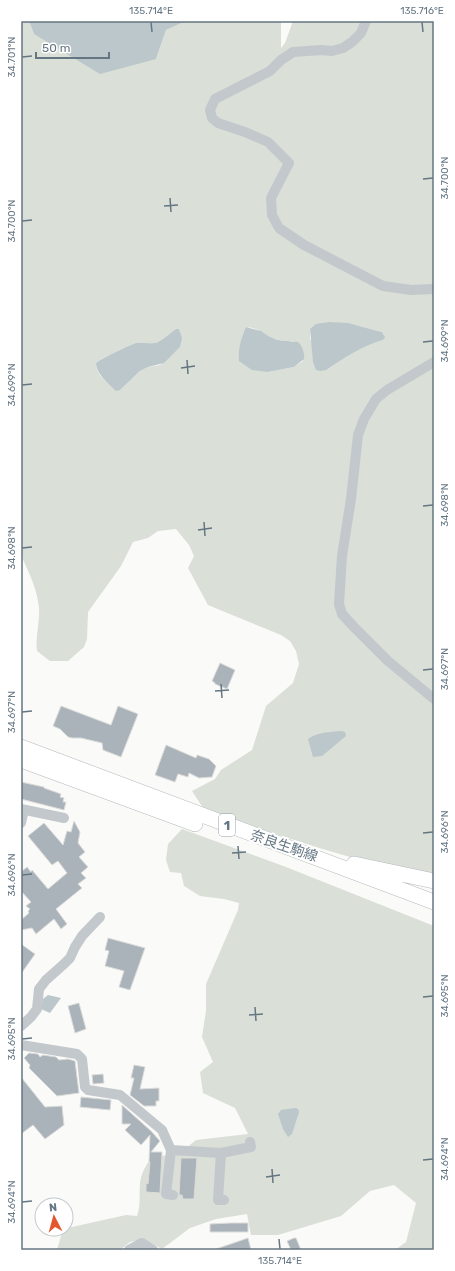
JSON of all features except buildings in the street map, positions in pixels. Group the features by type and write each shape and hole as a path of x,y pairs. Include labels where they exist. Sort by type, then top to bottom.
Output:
{"main road":[{"name":"奈良生駒線","path":"21,747 119,783 244,832 314,856 434,902"},
{"name":"奈良生駒線","path":"21,760 277,854 385,891 434,913"},
{"path":"314,856 434,881"}],"street":[{"path":"366,21 361,33 343,48 332,51 321,50 293,52 270,70 216,99 210,110 212,118 218,123 268,142 289,163 271,198 272,215 280,228 304,245 383,286 411,290 434,289"},
{"path":"434,362 387,390 376,399 364,419 358,435 351,499 342,556 339,604 342,614 388,661 434,699"},
{"path":"21,823 23,809 64,818"},
{"path":"21,1026 37,1009 40,989 46,980 70,958 74,947 82,936 100,917"},
{"path":"21,1045 77,1054 82,1059 85,1087 88,1090 120,1095 162,1130 171,1150 166,1194 173,1195"},
{"path":"171,1150 221,1153 251,1147 250,1142"},
{"path":"221,1153 218,1200 224,1200"},
{"path":"130,1250 142,1243 153,1250"}],"shaded area":[{"path":"21,21 29,21 34,34 156,59 166,30 186,21 281,21 281,48 285,43 293,21 434,21 434,875 350,857 205,811 192,791 215,779 221,770 252,750 266,706 293,683 299,664 296,651 290,641 281,635 208,605 188,568 194,556 189,545 176,529 158,531 148,538 133,542 121,566 88,612 87,639 84,647 68,661 50,661 37,651 39,614 38,601 32,581 21,555","holes":["355,325 382,332 384,335 383,340 353,352 326,369 310,339 310,329","246,327 257,330 274,339 294,341 303,361 294,367 268,372 240,348 242,336","176,329 179,330 180,347 160,365 148,367 140,371 120,390 104,380 98,372 96,363 103,358 136,343 153,343 162,339"]},
{"path":"29,21 186,21 166,30 156,59 100,74 34,34"},
{"path":"329,322 348,323 382,332 385,337 383,340 354,352 326,370 316,370 313,362 310,329 316,324"},
{"path":"246,327 261,331 277,340 298,342 303,350 304,359 294,367 268,372 252,370 239,361 240,344"},
{"path":"176,329 179,329 182,338 180,347 164,363 148,367 140,371 120,390 116,391 98,371 96,363 103,358 136,343 158,342"},
{"path":"341,731 345,732 346,736 322,756 313,757 308,739 320,734"},
{"path":"182,829 286,867 434,926 434,1250 395,1250 406,1242 416,1203 394,1185 370,1191 341,1216 278,1235 251,1235 247,1214 216,1219 190,1228 162,1249 144,1239 130,1242 120,1250 57,1250 61,1237 74,1237 74,1227 126,1215 137,1216 139,1208 140,1184 143,1171 156,1153 164,1156 180,1153 196,1140 248,1134 235,1108 203,1093 200,1072 213,1062 202,1037 206,1011 206,984 238,910 239,903 224,899 200,896 184,886 181,873 170,872 166,860 168,844"},
{"path":"48,995 61,998 50,1013 41,1009 43,999"},
{"path":"298,1109 299,1112 292,1134 288,1137 283,1129 278,1114 281,1110"}]}
